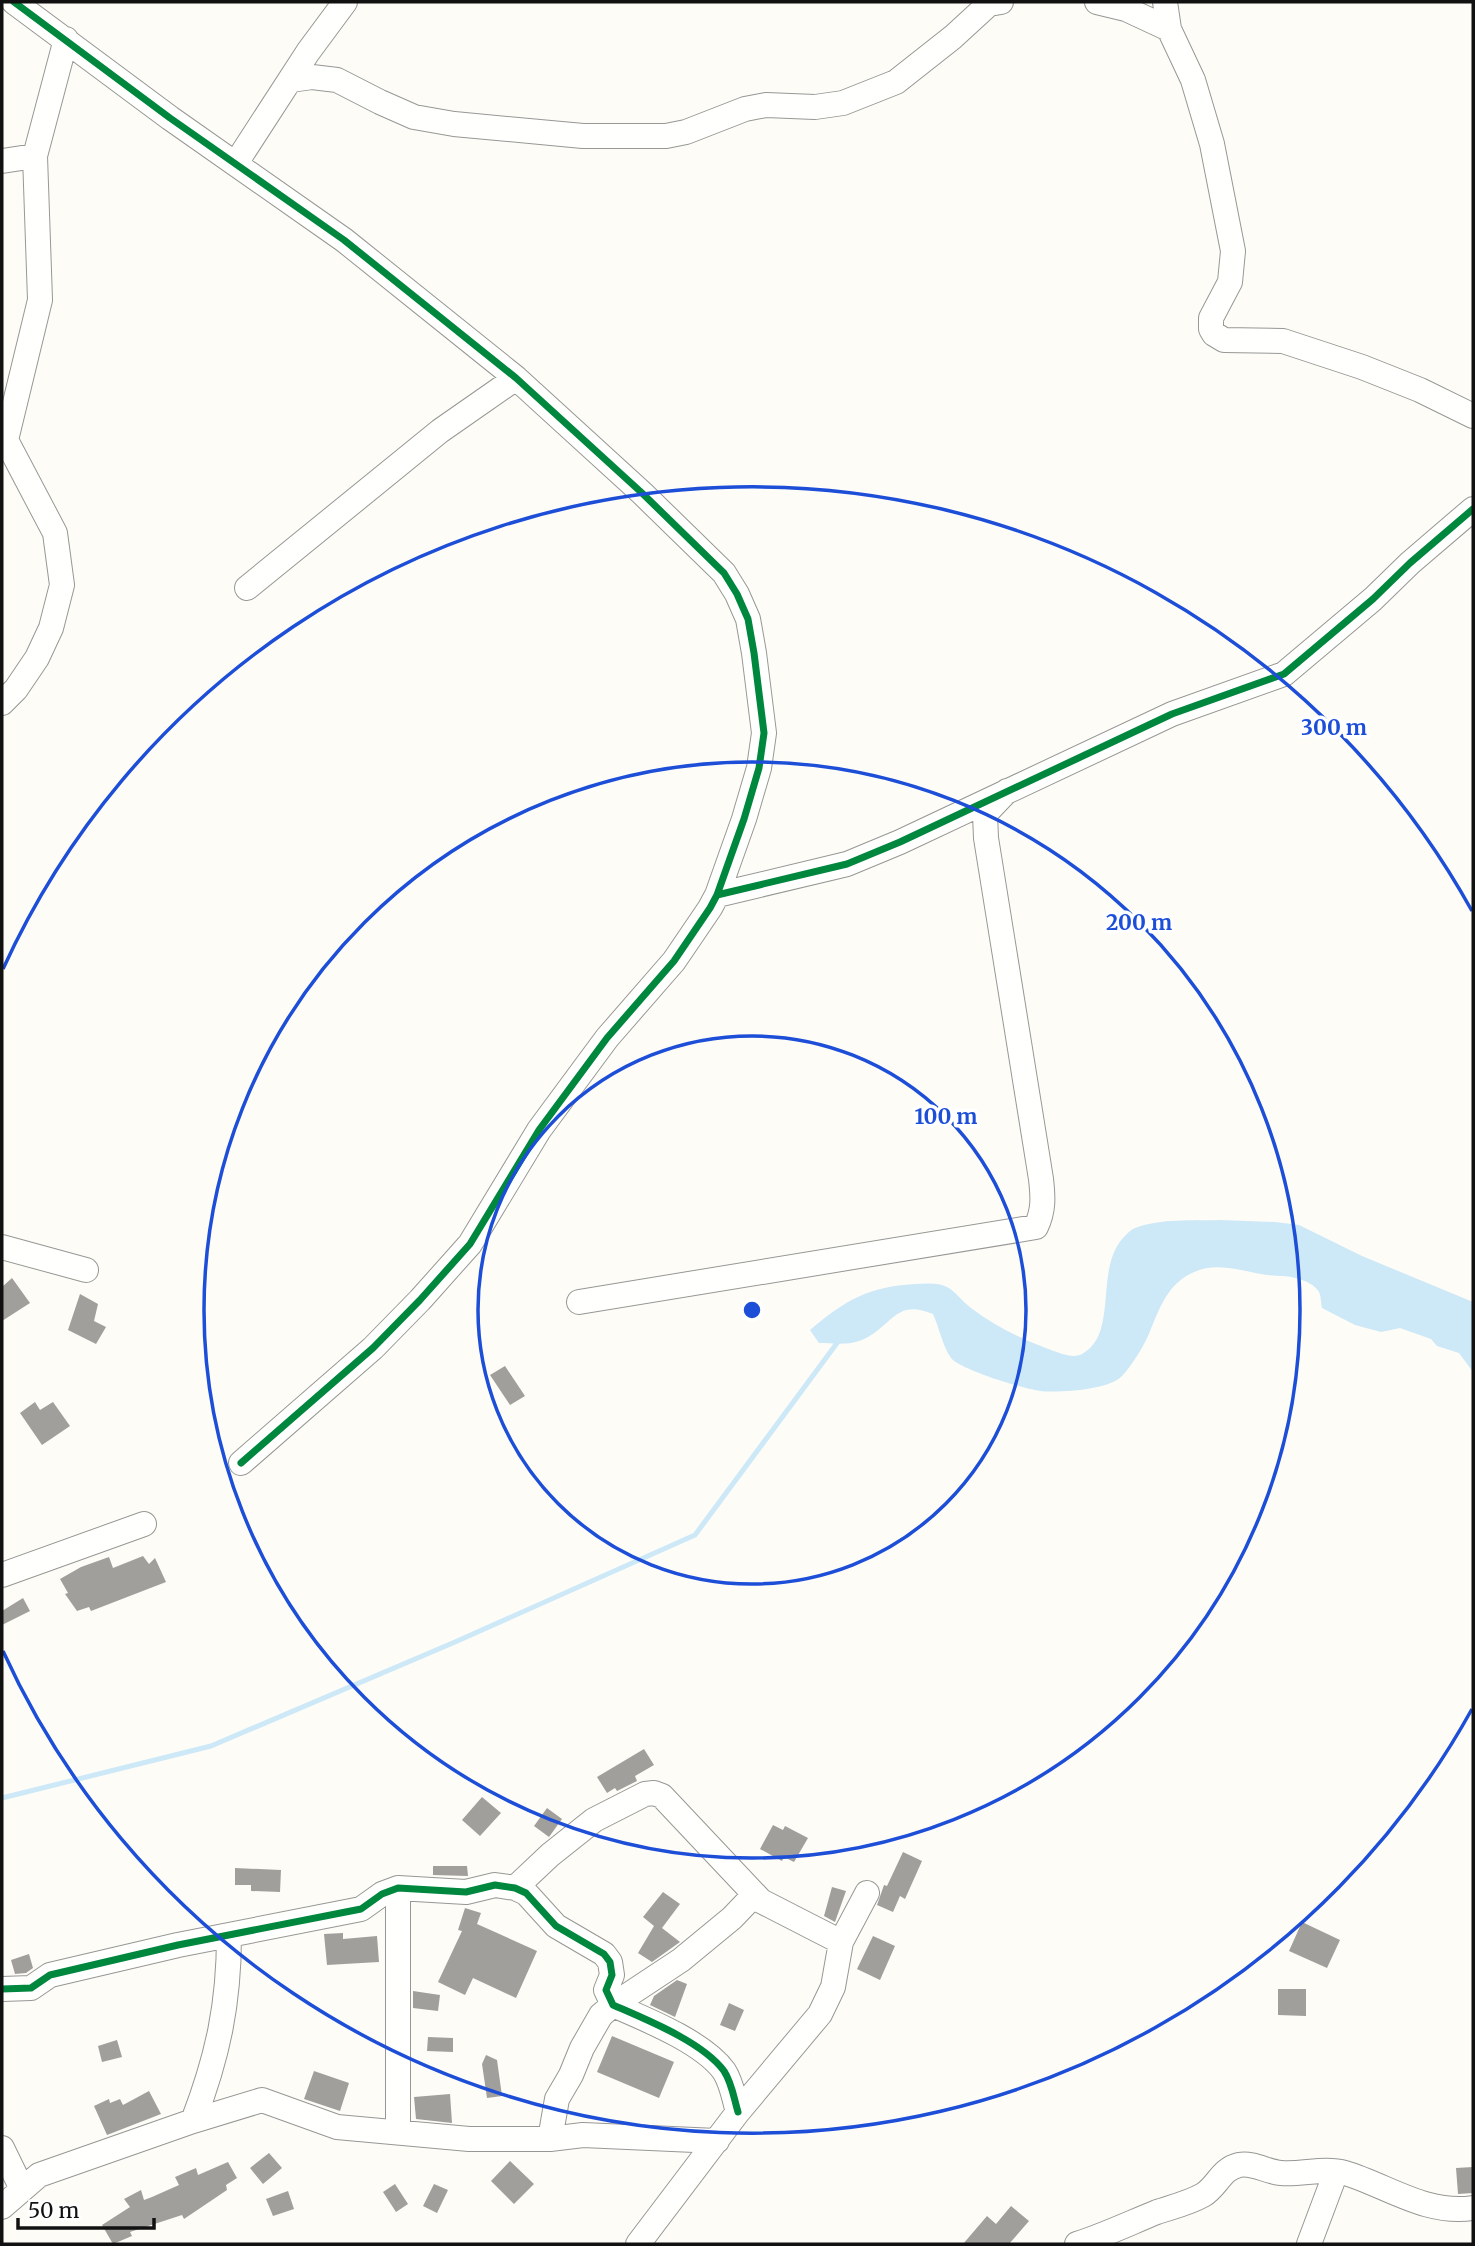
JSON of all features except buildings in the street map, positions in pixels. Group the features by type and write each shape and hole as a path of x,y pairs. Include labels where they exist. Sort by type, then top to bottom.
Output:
{"street":[{"path":"14,2 170,118 344,240 516,378 642,493 724,573 748,619 754,653 764,733 756,781 717,895 674,961 607,1038 547,1119 470,1244 421,1300 373,1348 241,1463"},
{"path":"236,163 308,52 345,2"},
{"path":"291,80 337,80 414,117 454,124 583,136 666,136 686,132 745,109 766,106 814,107 842,103 896,82 953,37 989,4 1001,2"},
{"path":"1097,2 1126,9 1169,29"},
{"path":"1166,2 1169,29 1193,80 1212,144 1233,251 1230,282 1211,318 1214,334 1224,340 1283,341 1362,367 1420,390 1473,416"},
{"path":"2,703 16,689 37,658 51,628 62,585 55,533 4,444 40,300 35,156 66,39"},
{"path":"2,161 35,156"},
{"path":"247,588 440,431 516,378"},
{"path":"717,895 847,864 1172,714 1284,674 1373,600 1410,563 1473,509"},
{"path":"579,1302 1036,1227 1042,1214 1044,1199 986,838 985,814 1007,791"},
{"path":"2,1247 86,1270"},
{"path":"2,1575 144,1524"},
{"path":"515,1888 550,1855 594,1820 645,1794 654,1793 662,1796 692,1826 761,1901 841,1942"},
{"path":"2,1989 32,1988 50,1975 360,1909 382,1894 398,1888 466,1892 495,1885 515,1888 526,1893 556,1926 604,1954 610,1962 612,1975 606,1990 613,2005 662,2026 706,2054 723,2070 738,2112"},
{"path":"398,1888 398,2131"},
{"path":"638,2244 738,2112 820,2014 833,1987 841,1942 867,1893"},
{"path":"550,2139 554,2109 561,2089 571,2075 582,2048 601,2015 681,1960 732,1918 754,1895"},
{"path":"193,2121 206,2087 223,2024 229,1980 229,1935"},
{"path":"2,2207 39,2175 262,2100 337,2127 469,2139 550,2139 583,2135 717,2141"},
{"path":"2,2148 22,2189"},
{"path":"1077,2244 1116,2238 1154,2214 1201,2196 1227,2170 1249,2164 1282,2173 1336,2172 1428,2205 1445,2209 1473,2208"},
{"path":"1309,2244 1336,2172"}],"water":[{"path":"1220,1220 1299,1225 1362,1256 1473,1302 1473,1372 1459,1353 1437,1346 1431,1339 1400,1328 1381,1332 1355,1325 1322,1308 1319,1292 1307,1282 1291,1277 1223,1267 1200,1270 1180,1280 1163,1302 1143,1346 1122,1376 1106,1385 1083,1390 1040,1391 1007,1383 967,1368 951,1358 933,1314 921,1310 902,1311 873,1334 853,1343 819,1343 810,1330 846,1303 870,1292 898,1286 935,1284 950,1289 971,1308 1010,1332 1058,1353 1070,1356 1082,1354 1093,1345 1100,1332 1114,1251 1129,1232 1156,1223"}],"waterway":[{"path":"2,1798 211,1746 455,1642 695,1535 840,1339"}],"cycle path":[{"path":"14,2 170,118 344,240 516,378 642,493 724,573 748,619 754,653 764,733 759,768 744,819 710,908 674,961 607,1038 539,1130 470,1244 373,1348 241,1463"},
{"path":"717,895 847,864 900,842 1172,714 1284,674 1473,509"},
{"path":"2,1989 31,1988 50,1975 178,1945 361,1909 382,1894 398,1888 466,1892 495,1885 515,1888 526,1893 556,1926 604,1954 610,1962 612,1975 606,1990 613,2005 673,2032 715,2060 729,2081 738,2112"}]}
